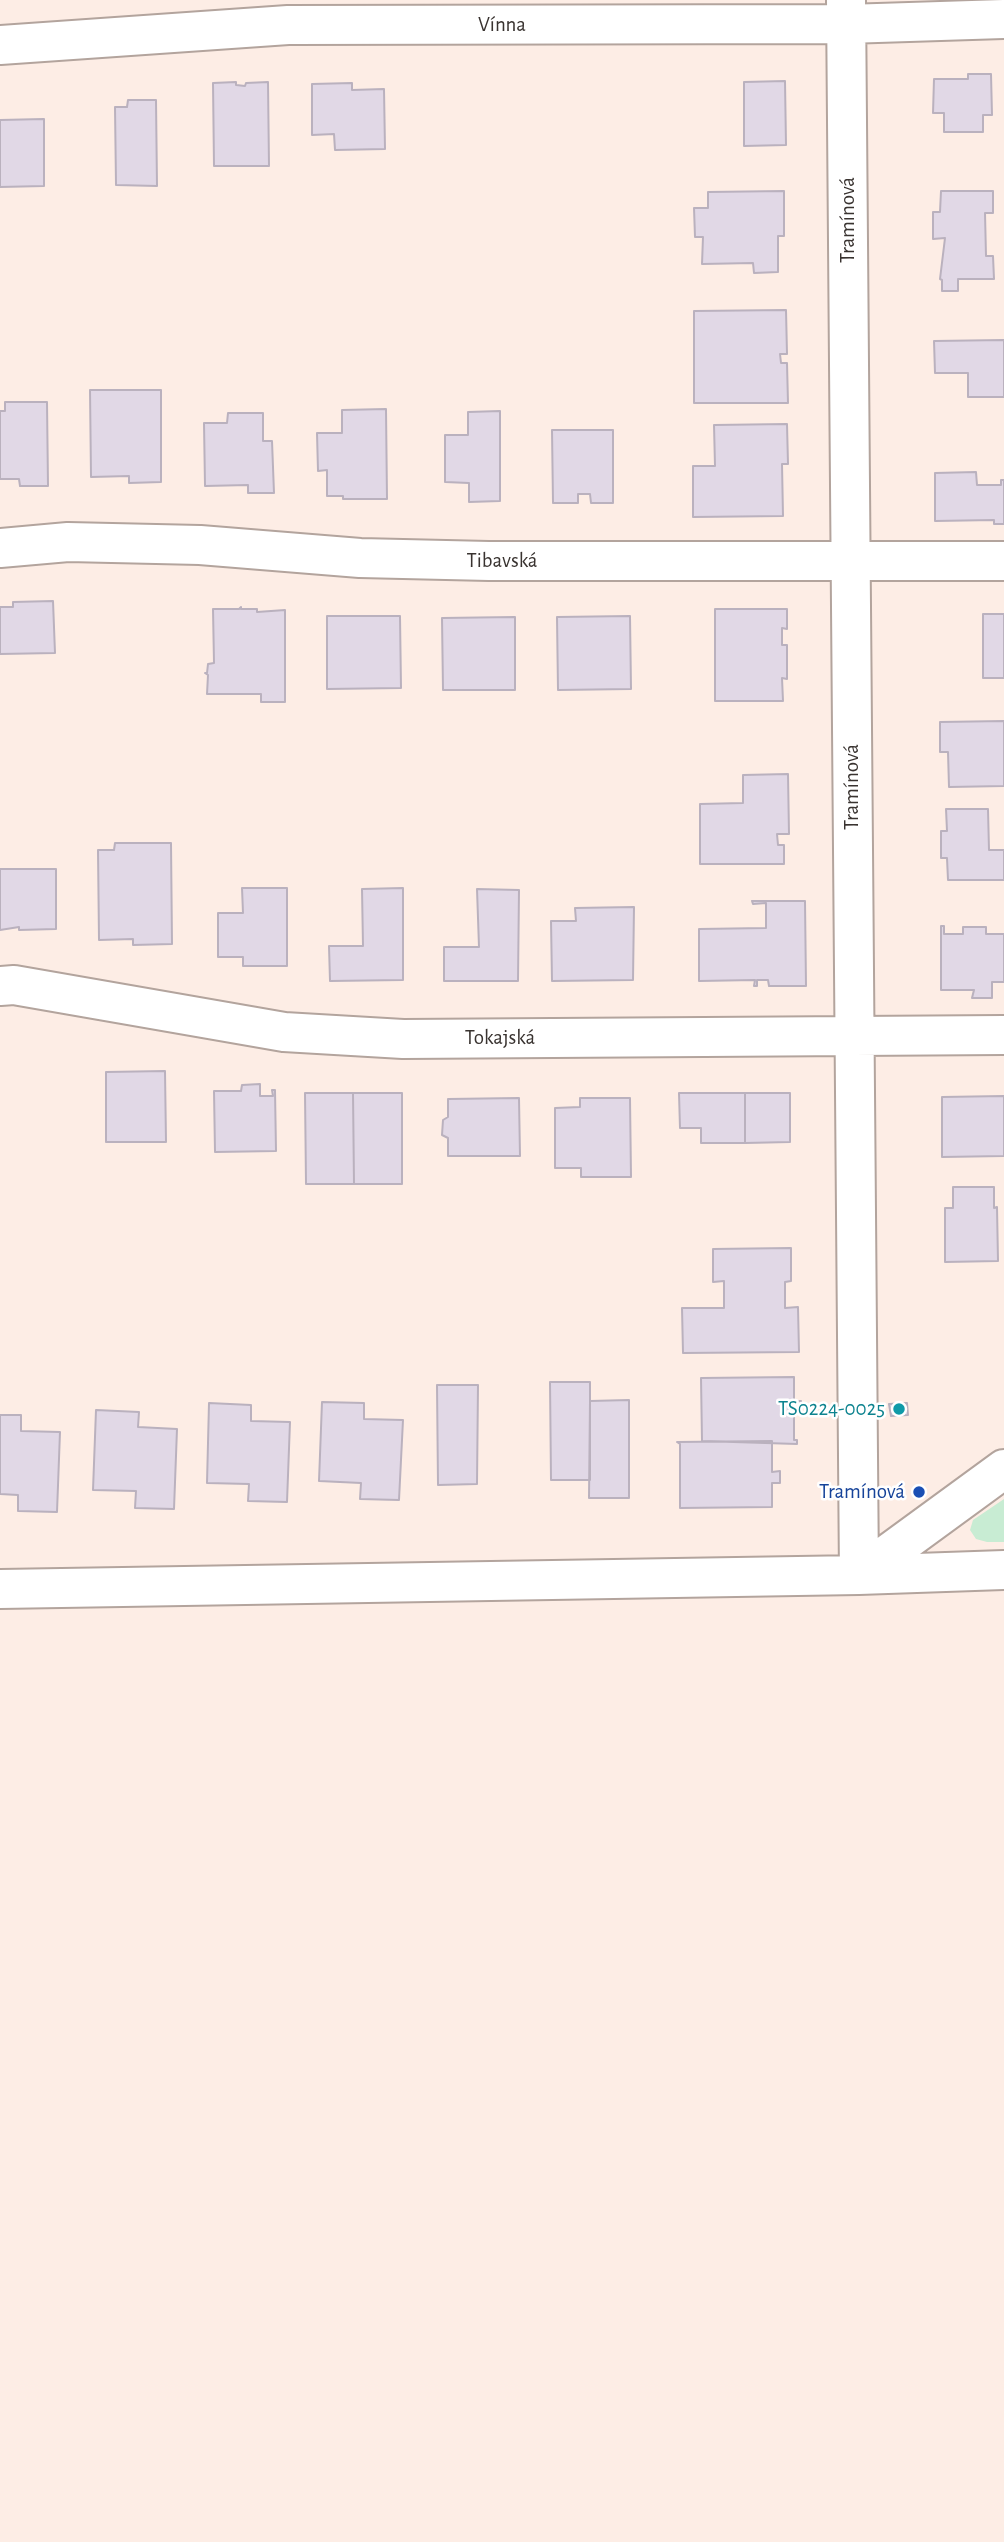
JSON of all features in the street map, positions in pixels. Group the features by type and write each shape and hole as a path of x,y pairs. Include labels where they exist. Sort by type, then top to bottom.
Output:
{"street":[{"name":"Vínna","path":"0,45 288,25 394,13 846,12 1004,19"},
{"name":"Tramínová","path":"846,12 859,1575"},
{"name":"Tibavská","path":"0,548 68,542 200,545 360,558 489,561 1004,561"},
{"name":"Tokajská","path":"0,986 14,985 284,1032 403,1039 1004,1035"},
{"path":"859,1575 1004,1469"},
{"path":"0,1590 859,1575 1004,1570"}],"green space":[{"path":"1004,1499 1004,1542 976,1539 970,1530 973,1520"}],"building":[{"path":"968,74 991,74 992,115 983,115 983,132 944,132 944,113 933,113 934,79 968,79"},
{"path":"785,81 786,145 744,146 744,82"},
{"path":"236,82 236,85 245,86 246,83 268,82 269,166 214,166 213,83"},
{"path":"352,83 352,90 384,89 385,149 335,150 334,134 312,135 312,84"},
{"path":"128,100 156,100 157,186 116,185 115,107 127,107"},
{"path":"44,119 44,186 0,187 0,120"},
{"path":"784,191 784,236 778,236 778,272 754,273 753,263 702,264 703,237 695,237 694,208 708,208 708,192"},
{"path":"941,191 993,191 993,213 985,213 986,256 993,256 994,279 958,279 958,291 942,291 940,279 945,238 933,239 933,212 940,212"},
{"path":"786,310 787,354 780,354 781,363 787,363 788,403 694,403 694,311"},
{"path":"1004,340 1004,397 968,397 968,373 935,373 934,341"},
{"path":"90,390 161,390 161,482 129,483 129,476 91,477"},
{"path":"5,402 47,402 48,486 20,486 19,479 0,479 0,411 5,411"},
{"path":"386,409 387,499 343,499 343,496 327,496 327,470 318,471 317,433 342,433 342,410"},
{"path":"500,411 500,501 469,502 469,483 445,482 445,435 468,435 468,412"},
{"path":"228,413 263,413 263,441 272,441 274,493 248,493 248,485 205,486 204,423 227,423"},
{"path":"787,424 788,464 782,464 783,516 693,517 693,466 715,466 714,425"},
{"path":"552,430 613,430 613,503 591,503 590,494 578,494 578,503 553,503"},
{"path":"976,472 977,485 1001,485 1001,480 1004,480 1004,524 994,524 994,520 935,521 935,473"},
{"path":"53,601 55,653 0,654 0,607 13,607 13,602"},
{"path":"213,609 257,609 257,612 285,610 285,702 261,702 261,694 207,694 208,675 205,673 208,664 214,663"},
{"path":"715,609 787,609 787,629 782,628 782,645 787,645 787,679 782,678 783,701 715,701"},
{"path":"983,614 1004,614 1004,678 983,678"},
{"path":"327,616 400,616 401,688 327,689"},
{"path":"630,616 631,689 558,690 557,617"},
{"path":"515,617 515,690 443,690 442,618"},
{"path":"1004,721 1004,786 949,787 948,752 940,752 940,722"},
{"path":"788,774 789,834 777,834 778,845 784,845 784,864 700,864 700,804 743,803 743,775"},
{"path":"946,809 988,809 989,850 1004,850 1004,880 948,880 947,858 941,858 941,831 947,831"},
{"path":"115,843 171,843 172,944 133,945 133,939 99,940 98,850 114,850"},
{"path":"0,869 56,869 56,929 19,930 19,927 0,930"},
{"path":"242,888 287,888 287,966 243,966 243,957 218,957 218,913 243,913"},
{"path":"403,888 403,980 330,981 329,946 363,946 362,889"},
{"path":"477,889 519,890 518,981 444,981 444,947 479,947"},
{"path":"752,901 805,901 806,986 769,986 768,980 757,980 757,986 754,986 755,980 699,981 699,929 766,928 766,903 753,904"},
{"path":"634,907 633,980 552,981 551,921 576,921 575,908"},
{"path":"941,926 944,926 944,934 963,934 963,927 986,927 986,934 1004,934 1004,982 992,982 992,998 972,998 974,990 941,990"},
{"path":"165,1071 166,1142 106,1142 106,1072"},
{"path":"260,1084 260,1096 273,1096 272,1090 275,1090 276,1151 215,1152 214,1091 241,1091 242,1085"},
{"path":"305,1093 353,1093 354,1184 306,1184"},
{"path":"353,1093 402,1093 402,1184 354,1184"},
{"path":"679,1093 745,1093 745,1143 701,1143 701,1128 680,1128"},
{"path":"745,1093 790,1093 790,1142 745,1143"},
{"path":"1004,1096 1004,1156 942,1157 942,1097"},
{"path":"519,1098 520,1156 448,1156 448,1138 442,1135 443,1120 448,1117 448,1099"},
{"path":"580,1098 630,1098 631,1177 581,1177 581,1168 555,1168 555,1108 580,1107"},
{"path":"953,1187 994,1187 998,1261 945,1262 945,1208 953,1208"},
{"path":"791,1248 791,1281 785,1282 785,1308 798,1307 799,1352 683,1353 682,1308 724,1308 724,1281 713,1282 713,1249"},
{"path":"794,1377 794,1401 801,1401 801,1413 794,1413 794,1440 797,1440 797,1444 702,1441 701,1378"},
{"path":"550,1382 590,1382 590,1480 551,1480"},
{"path":"437,1385 478,1385 477,1484 438,1485"},
{"path":"629,1400 629,1498 589,1498 590,1401"},
{"path":"322,1402 364,1403 364,1419 403,1420 399,1500 360,1499 361,1483 319,1481"},
{"path":"209,1403 251,1405 251,1421 290,1422 287,1502 248,1501 249,1484 207,1483"},
{"name":"TS0224-0025","path":"907,1403 908,1415 891,1416 889,1404"},
{"path":"96,1410 139,1412 138,1427 177,1429 174,1509 135,1508 136,1491 93,1490"},
{"path":"0,1415 21,1415 21,1431 60,1432 57,1512 18,1511 18,1495 0,1494"},
{"path":"772,1441 772,1472 780,1471 780,1483 772,1483 772,1507 680,1508 680,1444 677,1442"}],"place":[{"name":"TS0224-0025","path":"899,1409"},
{"name":"Tramínová","path":"919,1492"}]}
